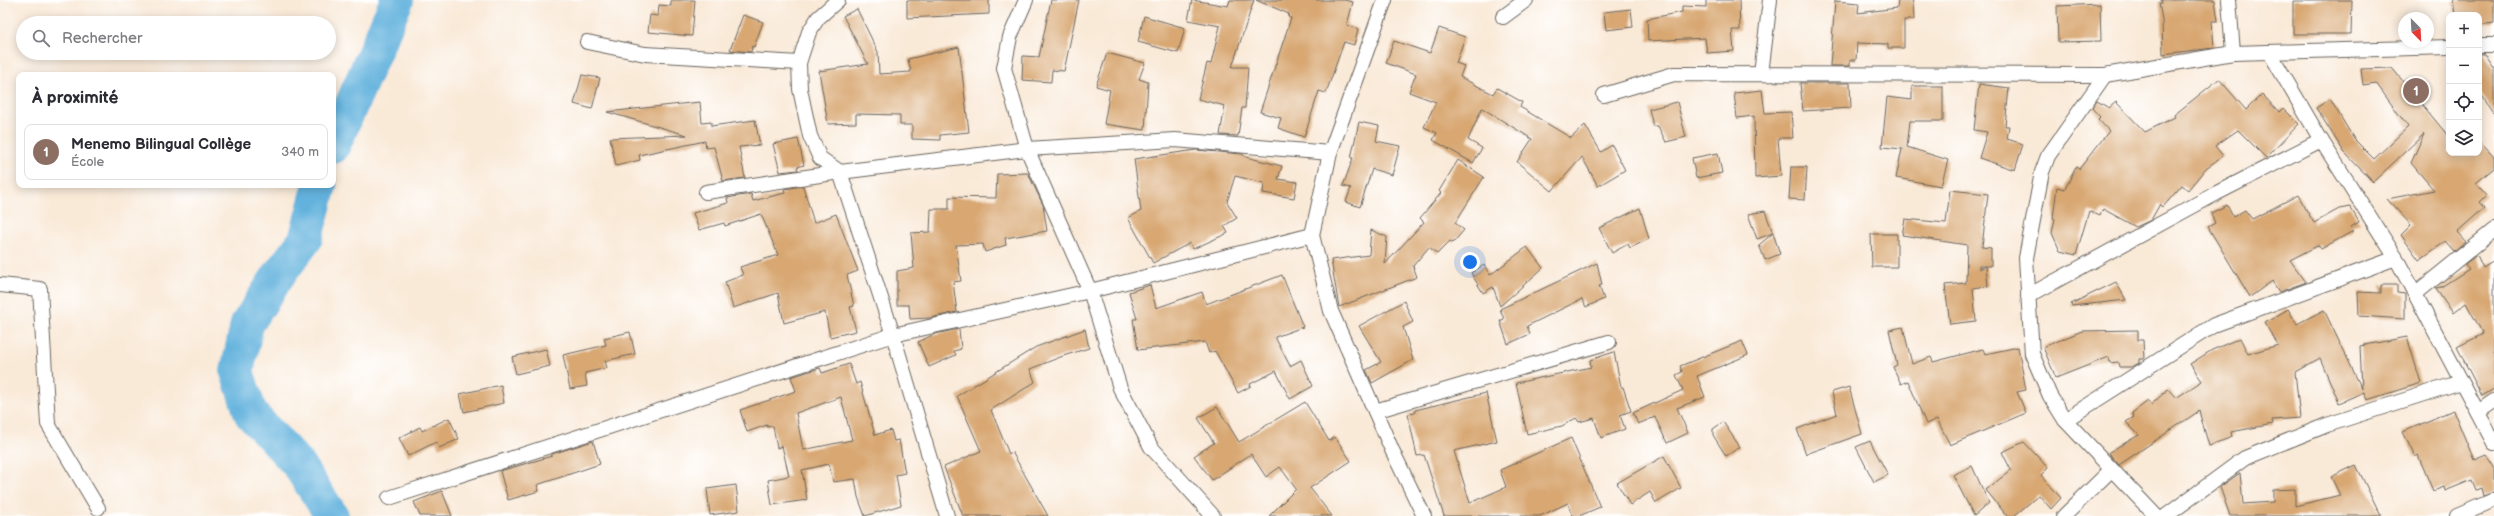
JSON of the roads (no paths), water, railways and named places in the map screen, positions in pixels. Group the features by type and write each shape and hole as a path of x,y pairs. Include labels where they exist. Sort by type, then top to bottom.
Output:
{"street":[{"path":"838,0 818,18 809,32 799,63 800,89 810,136 820,158 840,172 893,335 947,516"},
{"path":"1026,0 1010,37 1004,68 1027,149 1090,291 1120,388 1151,447 1213,516"},
{"path":"1385,0 1330,152 1312,235 1331,311 1375,411 1424,516"},
{"path":"1503,17 1526,0"},
{"path":"1761,74 1770,0"},
{"path":"2229,0 2233,53"},
{"path":"587,42 644,54 799,63"},
{"path":"2482,45 2494,45"},
{"path":"1604,95 1674,74 2105,75 2233,53 2446,46"},
{"path":"2270,53 2321,140 2396,258 2494,443"},
{"path":"2105,75 2048,156 2042,172 2026,258 2032,354 2050,396 2065,420 2156,516"},
{"path":"706,192 840,172 1027,149 1181,140 1330,152"},
{"path":"2028,296 2217,193 2321,140"},
{"path":"2415,294 2494,230"},
{"path":"389,498 893,335 1090,291 1312,235"},
{"path":"2065,420 2214,325 2396,258"},
{"path":"0,285 40,289 48,424 98,508"},
{"path":"1375,411 1609,342"},
{"path":"2166,516 2245,458 2327,425 2461,382"},
{"path":"2478,412 2494,401"},
{"path":"2064,516 2111,470"},
{"path":"2457,516 2494,500"}],"waterway":[{"path":"336,140 397,0"},
{"path":"319,188 305,240 280,273 247,324 237,372 251,414 297,463 332,516"}],"place":[{"name":"Menemo Bilingual Collège","path":"2416,91"}]}
